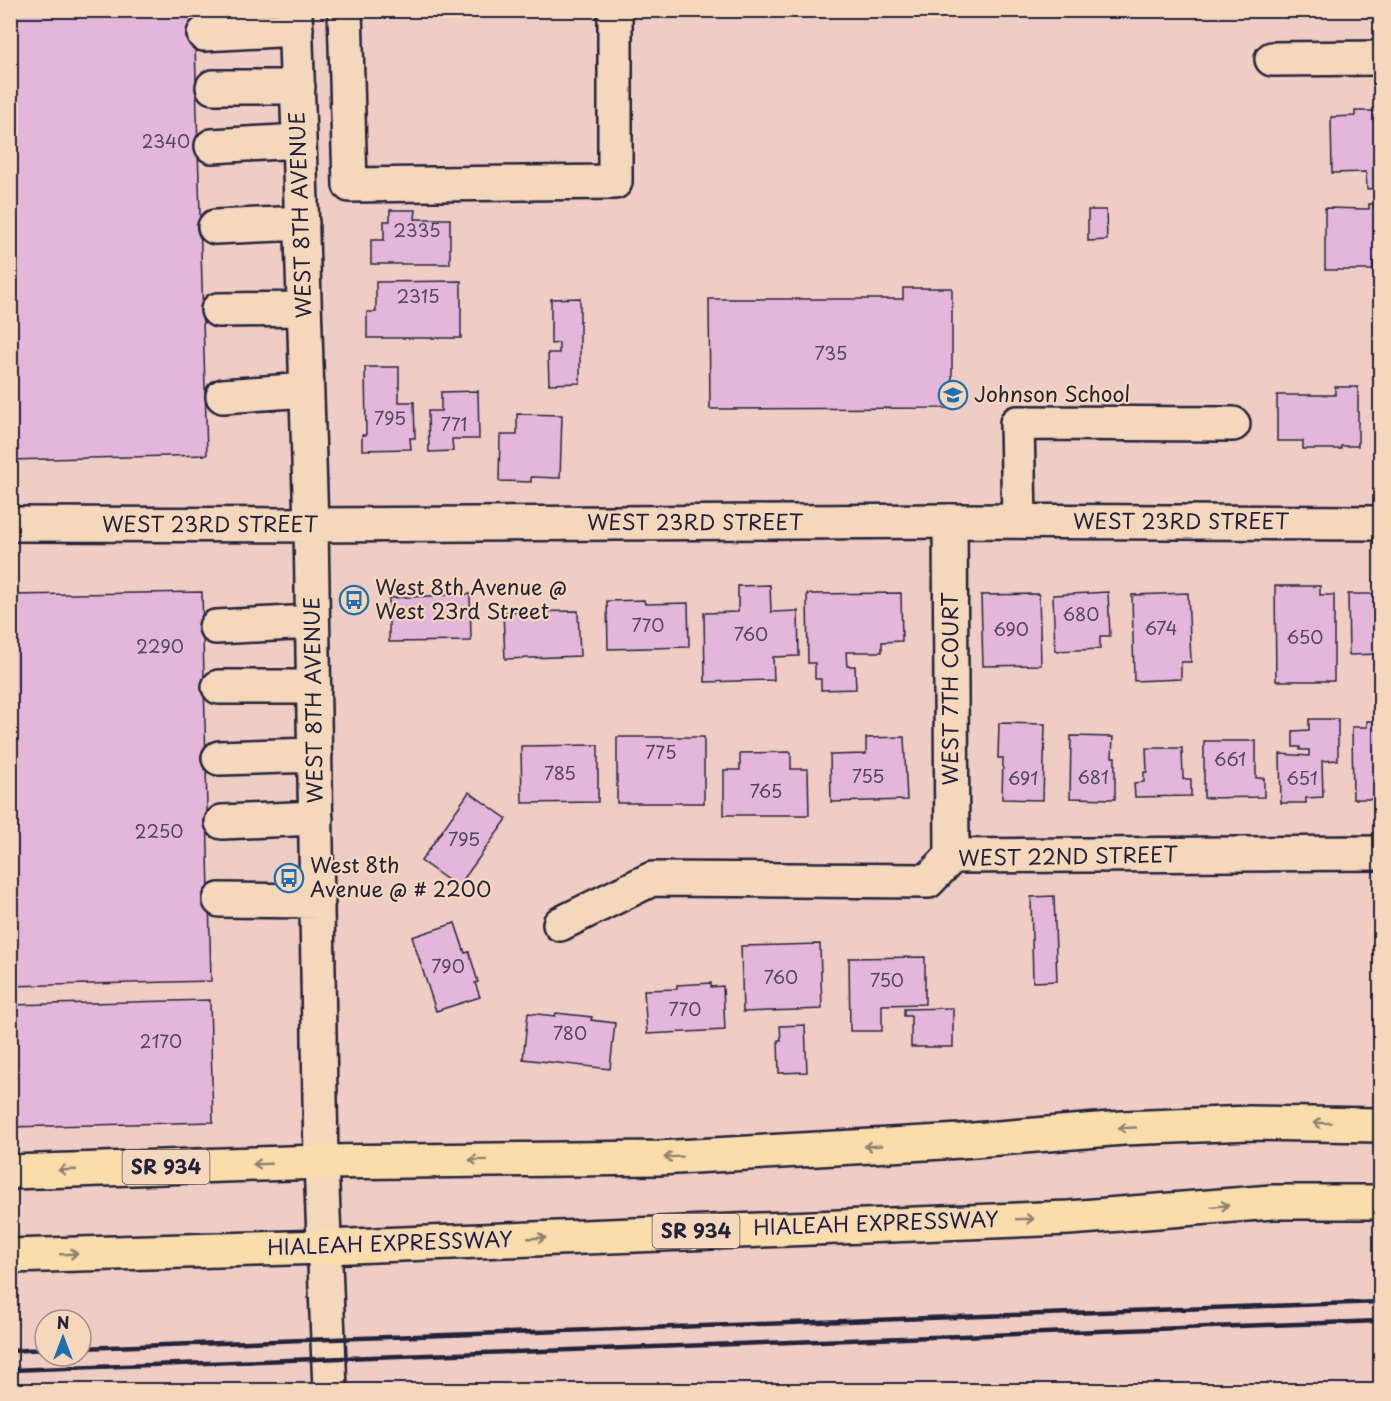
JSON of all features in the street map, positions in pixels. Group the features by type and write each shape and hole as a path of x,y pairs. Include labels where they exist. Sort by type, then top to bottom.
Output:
{"main road":[{"name":"SR 934","path":"10,1172 321,1162 658,1158 961,1141 1123,1128 1251,1123 1380,1125"},
{"name":"HIALEAH EXPRESSWAY","path":"10,1256 325,1247 1069,1218 1272,1202 1380,1202"}],"street":[{"path":"345,10 350,185 615,182 614,13"},
{"path":"204,34 296,20"},
{"name":"WEST 8TH AVENUE","path":"296,20 311,525 321,1162 330,1390"},
{"path":"1272,59 1380,58"},
{"path":"213,87 298,87"},
{"path":"212,146 299,141"},
{"path":"215,227 302,223"},
{"path":"218,310 304,309"},
{"path":"223,396 306,390"},
{"path":"1019,521 1017,423 1233,424"},
{"name":"WEST 23RD STREET","path":"10,524 311,525 950,521 1380,523"},
{"name":"WEST 7TH COURT","path":"950,521 952,856"},
{"path":"216,627 312,622"},
{"path":"219,687 314,687"},
{"path":"219,759 315,755"},
{"path":"222,822 316,818"},
{"name":"WEST 22ND STREET","path":"560,924 652,879 928,881 952,856 1380,853"},
{"path":"220,900 318,902"}],"building":[{"path":"10,10 194,10 207,455 10,460"},
{"path":"1355,111 1380,111 1380,188 1367,189 1366,172 1332,173 1331,117 1355,116"},
{"path":"1369,204 1380,204 1380,262 1373,262 1373,270 1325,270 1325,208 1369,209"},
{"path":"390,210 416,210 415,219 450,219 450,264 371,264 371,240 384,240 384,221 390,221"},
{"path":"1088,210 1106,210 1107,240 1088,241"},
{"path":"461,281 461,338 367,338 367,312 376,312 376,282"},
{"path":"903,288 952,288 952,408 710,409 709,299 903,299"},
{"path":"580,298 580,383 549,384 548,353 559,353 559,343 551,344 551,299"},
{"path":"365,367 399,367 399,402 414,402 415,438 410,438 411,449 362,450 362,435 366,435"},
{"path":"1335,387 1358,387 1358,446 1341,446 1341,449 1303,449 1303,441 1277,441 1277,395 1335,395"},
{"path":"478,391 479,439 452,439 453,451 429,452 428,411 441,411 441,392"},
{"path":"517,414 562,415 560,478 531,477 531,482 499,481 500,435 517,435"},
{"path":"770,585 771,612 798,611 799,656 773,657 774,680 705,682 704,613 738,612 738,586"},
{"path":"1275,586 1320,586 1320,595 1334,595 1334,681 1276,681"},
{"path":"202,592 211,981 10,986 10,595"},
{"path":"1108,592 1110,636 1100,636 1100,649 1055,651 1053,595"},
{"path":"901,593 902,641 882,642 882,652 846,652 847,666 855,666 856,689 821,690 821,679 815,679 815,663 808,663 807,594"},
{"path":"1188,593 1191,662 1181,662 1181,679 1134,681 1132,595"},
{"path":"470,594 471,641 389,642 389,598"},
{"path":"1039,594 1041,665 983,666 981,595"},
{"path":"1348,594 1380,594 1380,654 1349,655"},
{"path":"644,600 645,604 688,603 689,647 608,649 607,601"},
{"path":"578,611 580,656 505,659 503,612"},
{"path":"1309,719 1338,719 1338,760 1322,761 1323,797 1306,798 1306,803 1281,803 1280,754 1309,756 1309,750 1293,747 1293,731 1309,730"},
{"path":"1367,721 1380,721 1380,799 1353,799 1352,727 1367,727"},
{"path":"999,723 1045,724 1043,800 1002,799 1003,758 998,758"},
{"path":"1071,736 1113,737 1115,799 1070,798"},
{"path":"617,737 704,737 704,803 617,803"},
{"path":"904,737 907,800 831,802 830,755 866,754 866,738"},
{"path":"1204,741 1256,741 1256,778 1264,778 1264,797 1204,798"},
{"path":"598,745 598,802 522,803 521,746"},
{"path":"1146,748 1182,748 1183,779 1191,779 1191,796 1135,797 1134,783 1144,782 1144,772 1147,772"},
{"path":"791,752 791,769 808,769 809,815 724,815 724,770 740,770 740,753"},
{"path":"469,792 507,819 458,887 421,861"},
{"path":"1054,896 1057,981 1033,982 1031,897"},
{"path":"455,923 465,953 469,952 480,997 436,1011 412,937"},
{"path":"820,944 822,1009 743,1012 741,946"},
{"path":"925,957 925,1004 882,1005 882,1031 850,1031 849,958"},
{"path":"711,983 711,987 723,986 725,1030 647,1034 644,990 677,989 677,985"},
{"path":"210,1000 213,1122 10,1127 10,1005"},
{"path":"953,1008 953,1047 911,1047 911,1016 904,1016 904,1009"},
{"path":"528,1013 592,1017 591,1020 615,1023 610,1069 523,1059"},
{"path":"805,1025 807,1072 779,1073 780,1026"}],"railway":[{"path":"93,1348 1380,1302"},
{"path":"10,1370 1380,1321"},
{"path":"10,1351 33,1350"}],"place":[{"name":"Johnson School","path":"953,395"},
{"name":"West 8th Avenue @ West 23rd Street","path":"354,600"},
{"name":"West 8th Avenue @ # 2200","path":"289,878"}]}
